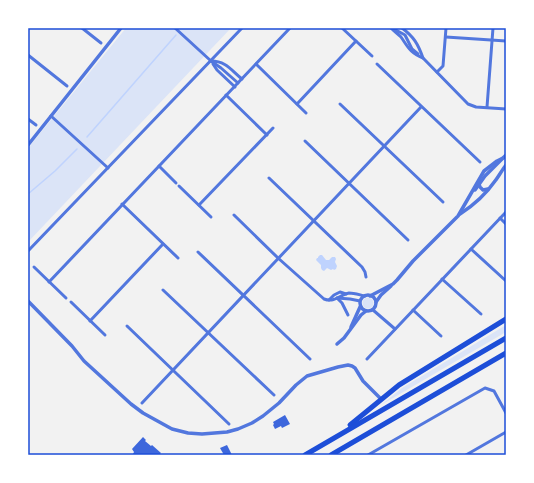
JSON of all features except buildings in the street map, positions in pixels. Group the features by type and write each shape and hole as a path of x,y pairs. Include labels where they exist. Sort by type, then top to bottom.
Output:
{"highway":[{"path":"336,437 399,384 506,319"},
{"path":"305,455 506,338"},
{"path":"331,455 506,353"}],"street":[{"path":"82,28 101,43"},
{"path":"28,145 121,28"},
{"path":"175,28 238,84"},
{"path":"28,251 242,28"},
{"path":"49,282 290,28"},
{"path":"342,28 372,56"},
{"path":"392,28 401,37 410,50 421,57 468,104 476,107 506,109"},
{"path":"402,28 414,38 418,44 421,57"},
{"path":"437,72 443,66 446,28"},
{"path":"487,107 493,28"},
{"path":"446,37 506,41"},
{"path":"297,104 356,42"},
{"path":"28,55 68,86"},
{"path":"211,61 218,61 226,65 242,79"},
{"path":"211,61 217,70 235,87"},
{"path":"256,64 306,113"},
{"path":"377,64 480,162"},
{"path":"226,95 267,135"},
{"path":"340,104 443,202"},
{"path":"142,403 421,107"},
{"path":"50,116 108,168"},
{"path":"28,119 36,125"},
{"path":"199,205 273,128"},
{"path":"305,141 408,240"},
{"path":"468,198 484,176 505,157"},
{"path":"458,216 484,172 497,161 505,157"},
{"path":"373,310 381,295 389,289 458,216 469,209 489,189 506,165"},
{"path":"159,166 176,183"},
{"path":"269,178 362,267 366,277"},
{"path":"479,184 483,190 489,189"},
{"path":"179,186 211,218"},
{"path":"122,204 178,258"},
{"path":"366,359 506,212"},
{"path":"234,215 320,297 328,301 332,301 346,294"},
{"path":"500,218 506,224"},
{"path":"90,321 163,244"},
{"path":"471,249 506,281"},
{"path":"198,252 310,359"},
{"path":"34,267 66,298"},
{"path":"442,279 481,314"},
{"path":"328,301 340,292 370,296 393,284"},
{"path":"163,290 274,395"},
{"path":"351,330 360,307 361,299 365,296"},
{"path":"370,296 376,302"},
{"path":"337,298 350,299 360,302"},
{"path":"337,298 342,303 348,315"},
{"path":"28,301 72,346 84,361 131,404 143,413 172,428 188,433 202,434 227,432 238,429 263,416 307,376 348,365 355,368 363,381 381,399"},
{"path":"71,302 105,335"},
{"path":"360,307 366,311 373,310"},
{"path":"373,310 395,329"},
{"path":"413,310 442,336"},
{"path":"337,344 344,338 366,311"},
{"path":"127,326 229,424"},
{"path":"368,455 485,388 494,391 506,413"},
{"path":"466,455 506,432"}],"shaded area":[{"path":"126,28 231,28 28,242 28,148"},
{"path":"366,298 370,298 372,299 372,307 366,308 363,305 363,301"},
{"path":"506,325 506,332 381,405 402,388"}],"water":[{"path":"320,255 322,255 326,260 335,257 337,266 336,269 331,270 327,268 324,271 322,270 321,265 316,260"}],"waterway":[{"path":"87,137 176,35"},
{"path":"28,194 55,171 77,149"}]}
